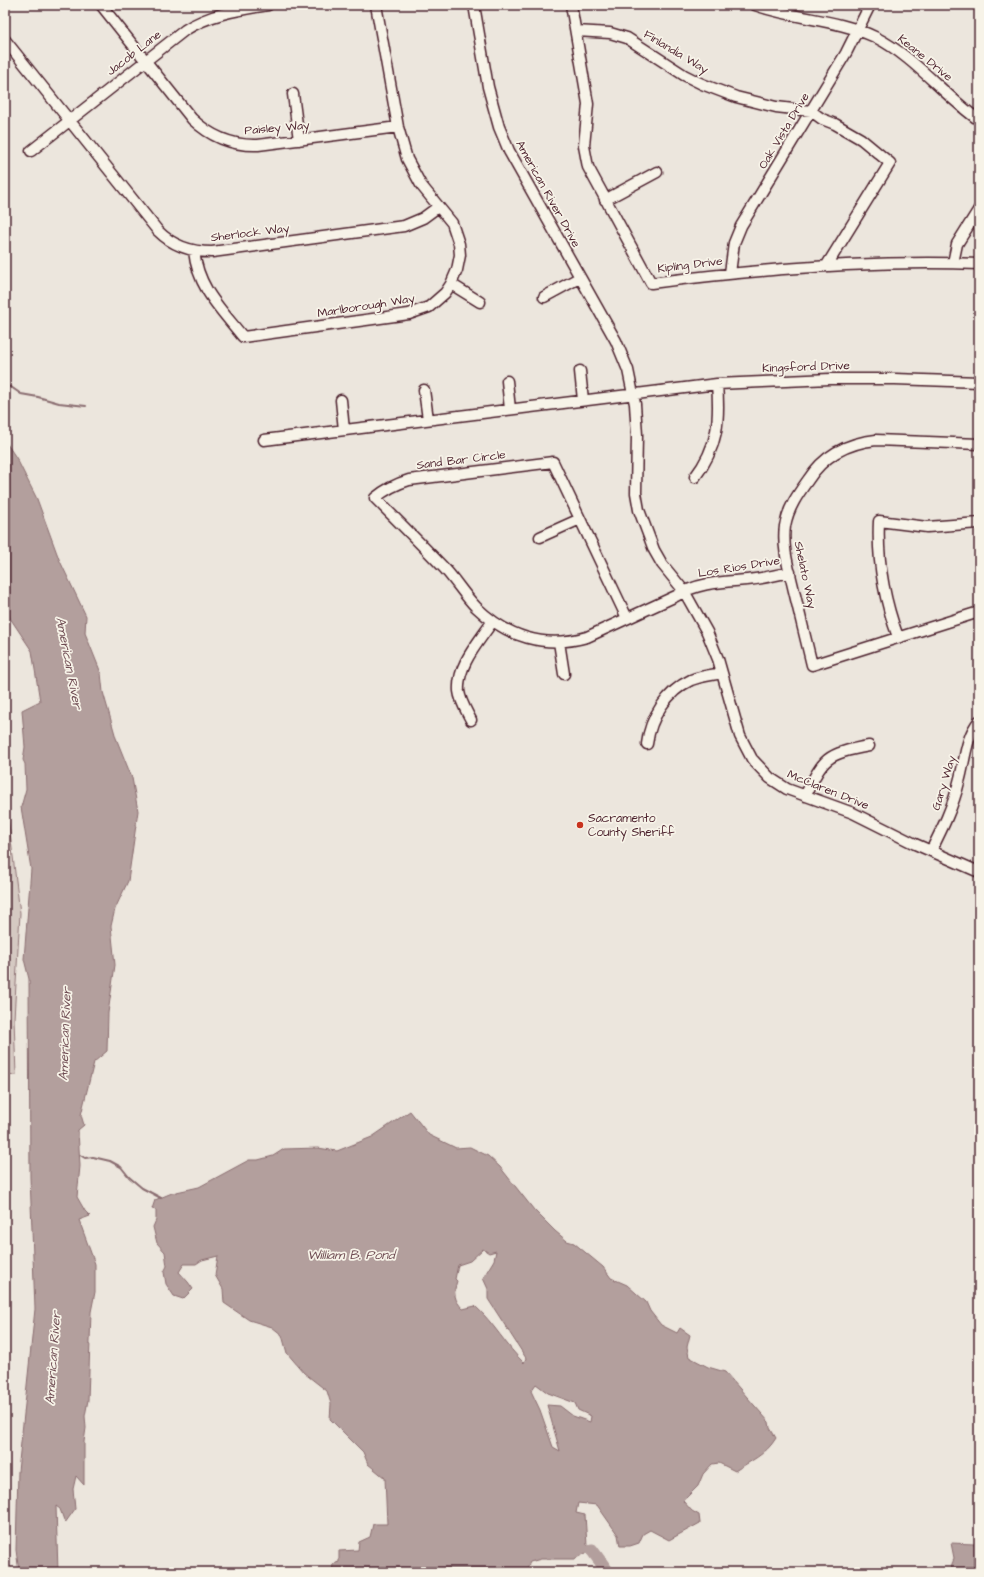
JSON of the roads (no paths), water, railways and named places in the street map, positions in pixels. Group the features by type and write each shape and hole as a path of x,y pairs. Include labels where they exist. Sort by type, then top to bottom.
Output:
{"street":[{"name":"Paisley Way","path":"101,5 192,119 219,139 252,145 398,128"},
{"path":"212,5 215,15"},
{"name":"Jacob Lane","path":"31,151 185,30 215,15 268,5"},
{"name":"Marlborough Way","path":"194,251 202,282 207,291 243,337 409,314 429,307 438,300 451,284 459,265 459,244 452,224 421,185 413,172 402,144 376,5"},
{"name":"American River Drive","path":"474,5 488,87 499,127 518,170 616,341 628,370 637,416 636,493 639,510 654,550 662,564 684,591"},
{"name":"Kipling Drive","path":"571,5 588,104 588,114 584,136 585,157 592,176 651,283 730,273 827,265 979,264"},
{"name":"Keane Drive","path":"755,5 787,15 826,21 858,30 886,44 902,54 979,120"},
{"name":"Oak Vista Drive","path":"730,273 734,243 741,226 811,111 858,30 870,5"},
{"name":"Finlandia Way","path":"576,31 604,32 627,38 684,75 702,84 736,97 776,107 811,111 822,119 835,124 862,139 890,163 827,265"},
{"name":"Sherlock Way","path":"5,40 158,231 172,242 183,248 194,251 212,252 404,226 424,218 438,206"},
{"path":"293,94 299,140"},
{"path":"605,200 657,172"},
{"path":"953,263 957,244 979,209"},
{"path":"544,297 580,278"},
{"path":"451,284 480,302"},
{"path":"580,372 583,400"},
{"name":"Kingsford Drive","path":"264,440 633,393 717,384 830,379 895,379 979,382"},
{"path":"507,381 510,409"},
{"path":"695,477 709,455 716,434 719,417 717,384"},
{"path":"424,390 428,419"},
{"path":"341,400 344,430"},
{"name":"Shelato Way","path":"898,637 812,665 784,547 786,524 789,513 796,497 812,473 824,460 833,453 854,444 876,440 979,444"},
{"name":"Sand Bar Circle","path":"553,462 627,618 587,637 575,640 559,642 547,641 512,633 492,622 475,606 447,571 375,498 386,489 409,480 553,462"},
{"path":"540,537 580,519"},
{"path":"979,523 949,526 927,526 879,521 878,545 880,576 887,606 898,637 979,612"},
{"name":"Los Rios Drive","path":"627,618 684,591 710,583 749,580 790,572"},
{"name":"McClaren Drive","path":"684,591 707,632 722,673 740,736 752,759 760,769 775,782 787,789 872,821 931,851 979,872"},
{"path":"471,720 459,692 460,675 466,662 492,622"},
{"path":"559,642 564,674"},
{"path":"647,744 652,724 671,695 679,688 693,680 722,673"},
{"name":"Gary Way","path":"931,851 953,803 971,734 979,721"},
{"path":"805,796 819,769 830,757 845,750 869,746"}],"water":[{"name":"American River","path":"5,441 17,459 37,499 59,559 86,616 85,633 101,673 103,692 116,738 132,778 138,811 128,881 115,909 111,926 115,965 108,1013 107,1051 94,1062 81,1115 84,1125 78,1130 80,1166 77,1197 85,1211 90,1216 79,1220 95,1264 95,1292 91,1312 88,1400 85,1416 84,1485 76,1476 73,1489 75,1509 65,1523 60,1509 56,1506 58,1572 19,1572 16,1550 18,1471 35,1309 30,1177 29,979 24,959 31,869 21,807 26,789 25,764 23,760 25,747 22,710 40,701 32,651 10,618 5,606"},
{"name":"William B. Pond","path":"410,1111 429,1135 456,1148 470,1147 488,1156 500,1167 534,1210 555,1231 567,1241 574,1243 603,1267 611,1278 627,1285 646,1302 650,1311 661,1325 677,1333 680,1328 690,1335 687,1347 689,1357 708,1367 725,1372 769,1422 770,1428 776,1438 767,1449 735,1471 719,1463 712,1464 703,1474 698,1486 683,1501 692,1511 699,1515 700,1523 669,1540 650,1530 643,1534 639,1543 630,1546 620,1546 618,1535 597,1505 578,1503 576,1513 585,1515 587,1545 592,1550 574,1559 541,1559 530,1562 525,1572 332,1572 333,1564 339,1562 339,1551 358,1550 359,1542 370,1537 373,1524 387,1524 385,1478 368,1464 363,1452 330,1419 331,1404 327,1391 304,1373 287,1353 282,1335 272,1327 249,1320 224,1303 223,1289 215,1275 218,1256 202,1260 196,1264 184,1264 179,1272 193,1289 183,1299 174,1296 166,1284 164,1272 167,1266 165,1252 157,1243 153,1227 156,1220 156,1210 152,1209 155,1200 172,1193 199,1187 249,1160 258,1160 273,1156 284,1149 318,1148 337,1151 372,1137","holes":["483,1249 489,1253 496,1251 494,1260 483,1278 488,1289 488,1299 526,1358 524,1363 475,1306 463,1309 456,1299 455,1289 457,1281 455,1279 458,1265 470,1261","536,1384 548,1393 575,1403 578,1410 591,1416 590,1422 573,1416 560,1406 547,1405 560,1451 553,1447 540,1410 531,1391"]},
{"path":"979,1541 979,1572 950,1572 954,1558 951,1543 974,1544"}],"waterway":[{"path":"5,386 11,387 21,394 59,403 86,406"},
{"path":"80,1155 85,1158 93,1157 110,1161 121,1167 129,1177 142,1188 161,1198"},
{"path":"592,1550 608,1572"}],"place":[{"name":"Sacramento County Sheriff","path":"580,825"}]}
